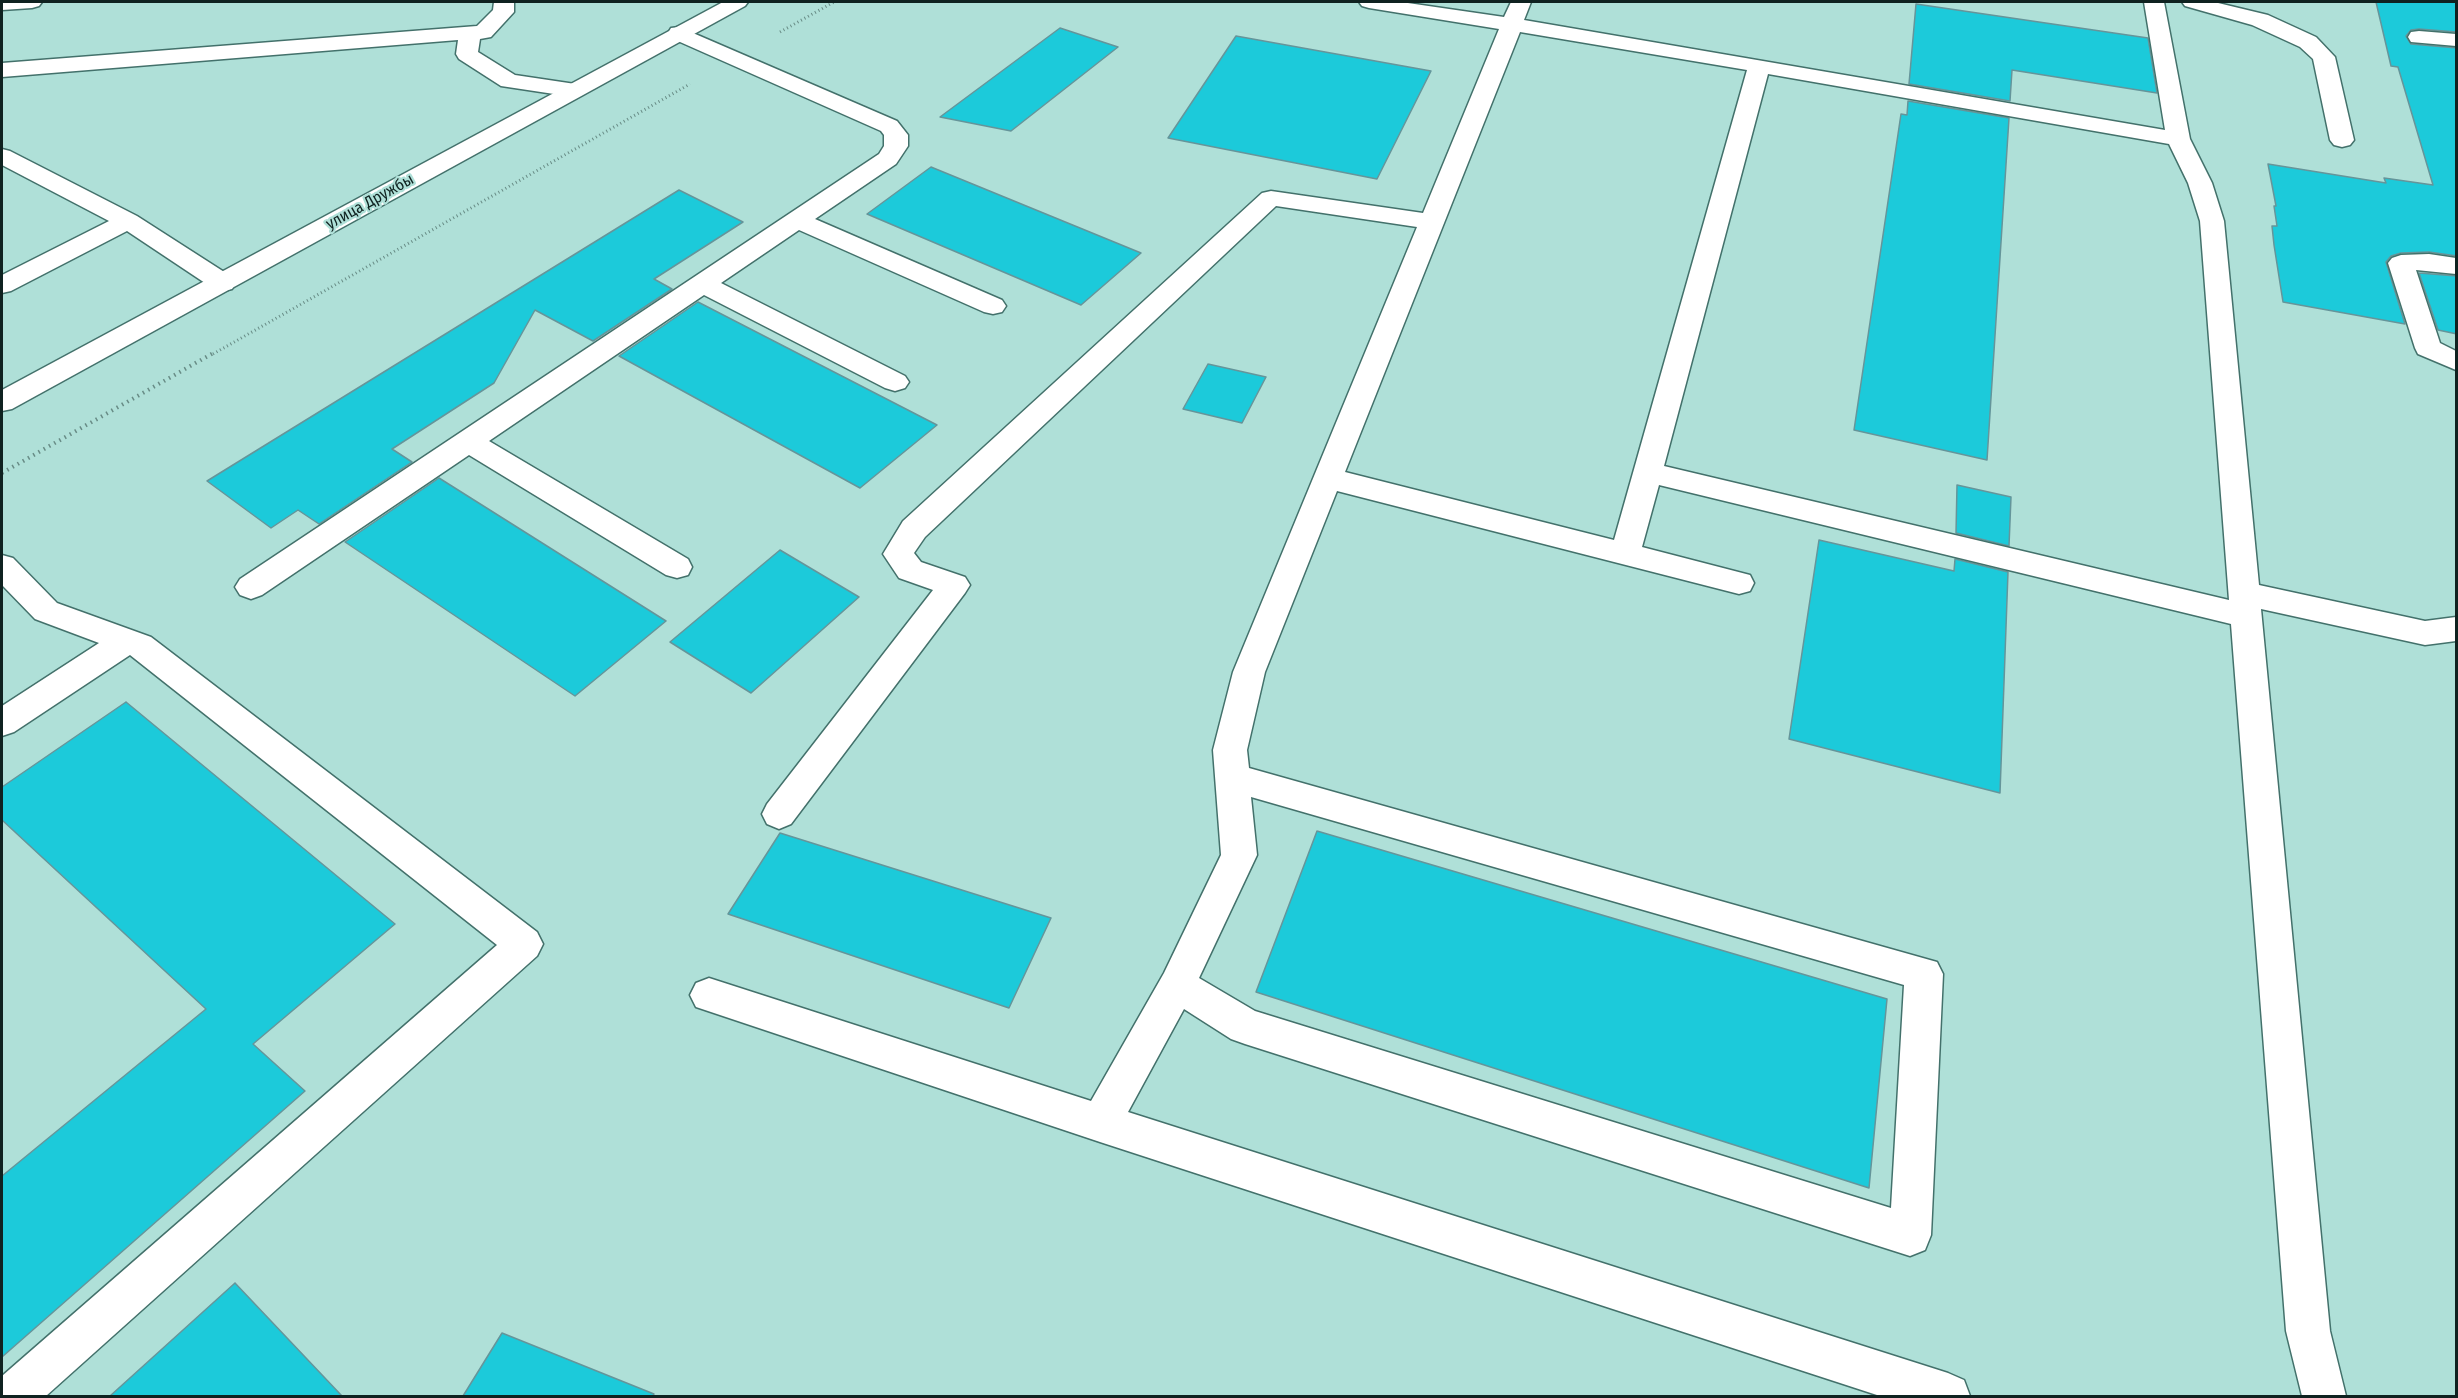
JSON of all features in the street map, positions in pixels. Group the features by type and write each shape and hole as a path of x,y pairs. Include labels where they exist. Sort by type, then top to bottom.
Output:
{"main road":[{"path":"2,4 32,2"},
{"path":"2,70 483,32 503,12 504,2"},
{"name":"улица Дружбы","path":"2,402 738,2"},
{"path":"1369,2 1458,18 1516,13 1549,29 2178,139"},
{"path":"2154,2 2178,139 2200,183 2212,221 2308,1331 2324,1396"},
{"path":"2192,2 2260,20 2308,42 2324,57 2342,140"},
{"path":"1100,1123 1177,985 1239,855 1230,750 1249,672 1516,13"},
{"path":"470,32 467,54 509,81 574,90"},
{"path":"251,587 888,159 896,146 896,135 890,126 679,33"},
{"path":"2419,37 2457,40"},
{"path":"1625,555 1758,65"},
{"path":"2,156 128,221 223,283"},
{"path":"2,181 26,169"},
{"path":"779,814 954,585 910,570 898,554 914,529 1271,198 1430,222"},
{"path":"797,220 993,306"},
{"path":"2,285 128,221"},
{"path":"2457,266 2429,262 2401,263 2428,348 2457,361"},
{"path":"702,284 895,382"},
{"path":"468,441 677,567"},
{"path":"1648,472 2244,605 2425,633 2457,629"},
{"path":"1326,478 1738,583"},
{"path":"2,566 46,611 140,646 524,944 13,1396"},
{"path":"2,723 127,641"},
{"path":"1177,985 1245,1026 1910,1235 1924,974 1232,777"},
{"path":"709,995 1948,1396"}],"path":[{"path":"2,474 834,2"}],"building":[{"path":"2376,2 2457,2 2457,32 2419,29 2411,30 2406,36 2411,44 2457,48 2457,256 2429,252 2401,253 2391,256 2386,262 2405,324 2283,302 2272,226 2277,226 2274,206 2276,206 2268,164 2386,183 2384,178 2433,185 2398,67 2391,66"},
{"path":"1916,4 2148,38 2157,93 2012,70 2010,101 1909,84"},
{"path":"1060,28 1118,47 1011,131 940,117"},
{"path":"1236,36 1431,71 1377,179 1168,138"},
{"path":"1908,101 2009,118 1987,460 1854,430 1901,114 1907,115"},
{"path":"931,167 1141,253 1081,305 867,214"},
{"path":"679,190 743,222 654,279 672,289 593,341 535,310 494,383 392,449 412,462 319,524 298,510 271,528 207,481"},
{"path":"2419,273 2457,276 2457,334 2438,330"},
{"path":"698,302 937,425 860,488 619,356"},
{"path":"1208,364 1266,377 1242,423 1183,409"},
{"path":"439,478 666,621 575,696 345,542"},
{"path":"1957,485 2011,497 2009,546 1956,533"},
{"path":"1819,540 1954,571 1955,559 2008,572 2000,793 1789,739"},
{"path":"780,550 859,597 751,693 670,642"},
{"path":"126,702 395,924 253,1044 305,1091 2,1357 2,1176 206,1009 2,820 2,787"},
{"path":"1317,831 1887,999 1869,1188 1256,992"},
{"path":"780,833 1051,918 1009,1008 728,914"},
{"path":"235,1283 342,1396 110,1396"},
{"path":"502,1333 654,1394 653,1396 463,1396"}]}
